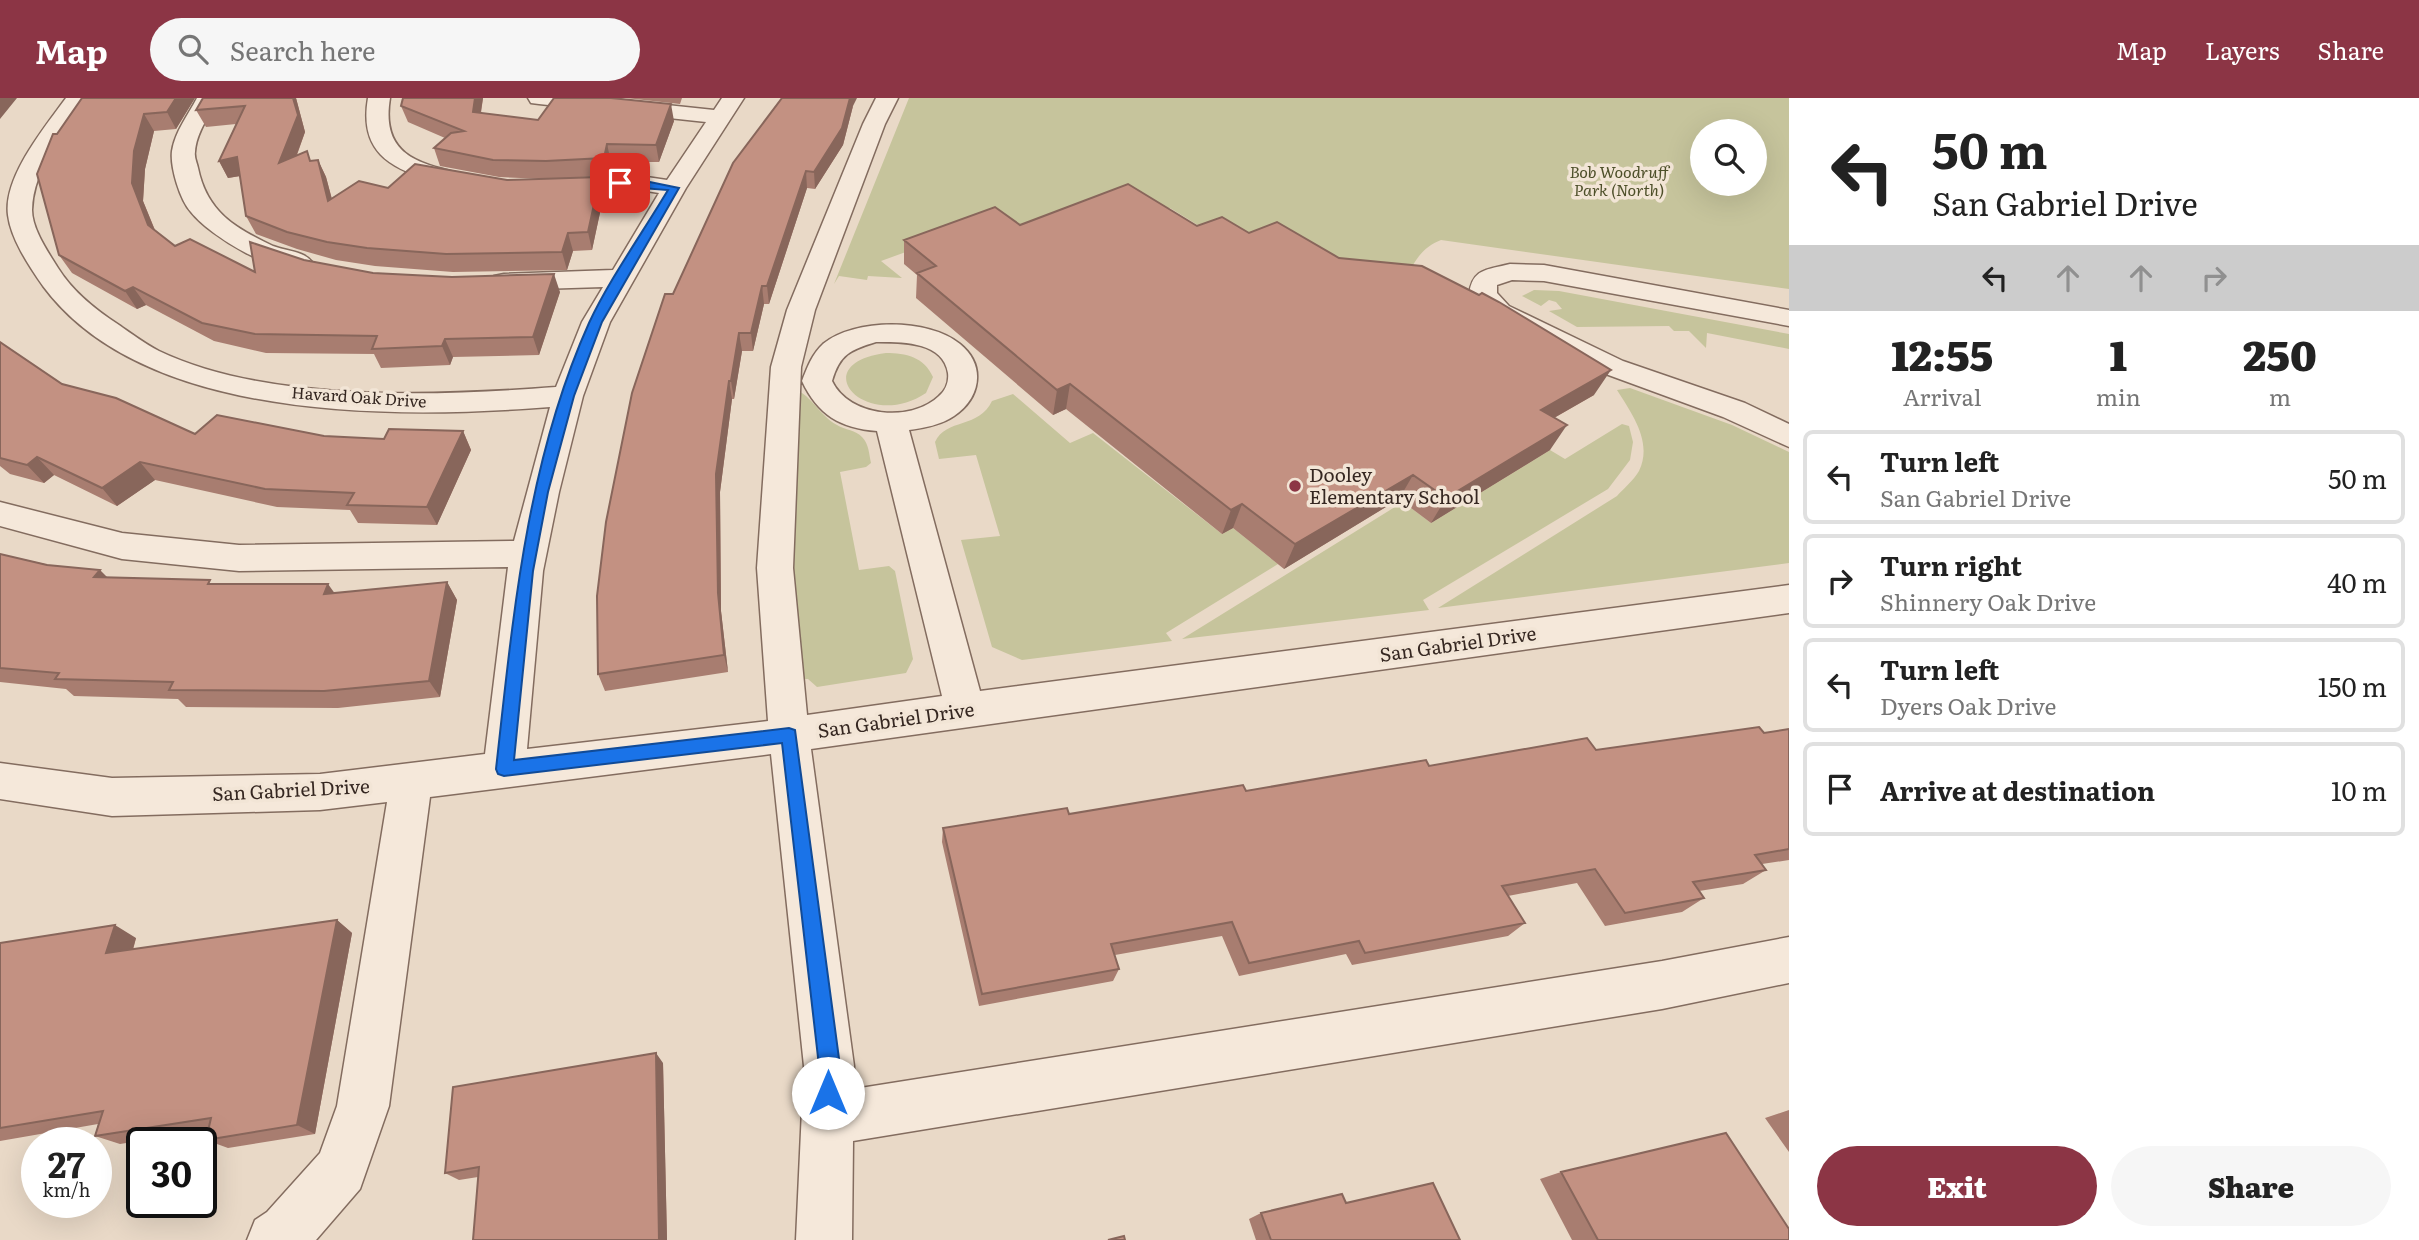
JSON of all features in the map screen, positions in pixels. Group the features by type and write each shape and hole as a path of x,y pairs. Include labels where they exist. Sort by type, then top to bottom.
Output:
{"street":[{"name":"Havard Oak Drive","path":"78,98 32,167 19,212 36,253 57,289 96,323 151,358 219,381 311,397 400,403 454,403 568,396"},
{"path":"208,98 190,130 183,153 188,178 200,208 228,232 265,252 322,268"},
{"path":"379,98 377,124 382,142 396,159 430,174 486,184"},
{"path":"539,98 727,107"},
{"path":"824,1240 830,1066 789,735 775,568 786,367 801,310 874,124 887,98"},
{"path":"504,769 529,554 542,492 568,396 596,322 674,188 727,107"},
{"path":"526,188 640,183 674,188"},
{"path":"1789,318 1544,272 1510,272 1484,280 1483,295 1499,312 1613,367 1734,410 1789,437"},
{"path":"474,283 621,278"},
{"path":"874,333 907,333 938,342 959,359 964,380 953,401 927,417 891,422 855,417 828,402 817,381 822,360 843,343 874,333"},
{"path":"891,422 965,709"},
{"path":"0,514 122,546 239,558 529,554"},
{"name":"San Gabriel Drive","path":"0,781 112,796 320,792 789,735 1789,599"},
{"path":"275,1240 287,1232 341,1170 363,1105 411,781"},
{"path":"827,1119 1662,985 1789,960"}],"green space":[{"name":"Bob Woodruff Park (North)","path":"909,98 1789,98 1789,289 1441,240 1425,250 1413,265 1240,251 1170,208 1149,217 1029,236 994,220 881,261 902,278 868,276 867,280 839,276 834,284"},
{"path":"1534,290 1559,291 1789,334 1789,349 1707,333 1706,348 1689,331 1674,331 1669,326 1577,327 1549,311 1562,309 1556,302 1549,300 1541,306 1522,296"},
{"path":"886,353 907,355 925,365 933,377 926,393 904,403 883,405 865,401 852,392 846,381 849,370 861,360"},
{"path":"1630,388 1732,425 1789,452 1789,563 1438,608 1617,496 1631,481 1639,471 1644,449 1639,429 1617,390"},
{"path":"795,389 831,421 860,435 867,446 871,463 866,467 840,472 859,570 889,566 895,571 913,659 906,673 817,687 808,679 797,679 788,557"},
{"path":"1013,394 1070,443 1093,433 1222,534 1233,528 1278,564 1166,633 1172,641 1022,660 992,647 961,540 1000,536 976,455 939,459 935,442 947,429 979,416 992,401"},
{"path":"1622,424 1629,426 1633,442 1630,460 1608,489 1423,600 1429,610 1182,639 1403,502 1431,523 1550,450 1565,459"}],"building":[{"path":"82,98 176,98 167,112 144,114 134,151 132,183 148,225 175,246 190,239 255,272 250,242 304,260 373,273 452,277 554,274 533,337 445,339 442,346 372,349 377,336 255,334 202,323 133,287 125,291 59,255 37,174 53,134 57,134"},
{"path":"203,98 293,98 298,115 279,163 307,151 310,161 318,160 328,201 359,181 388,188 415,164 507,180 600,177 588,232 568,233 562,252 446,254 367,248 287,232 246,216 237,157 219,161 245,106 196,110"},
{"path":"403,98 475,98 473,112 538,120 554,98 611,98 671,104 656,145 607,144 604,158 493,160 434,148 451,133 464,131 401,106"},
{"path":"782,98 850,98 842,128 814,172 806,171 767,286 762,286 751,333 739,333 729,381 716,474 718,593 724,655 598,674 597,596 606,522 632,393 665,294 673,294 733,163"},
{"path":"1128,184 1197,226 1222,217 1249,233 1277,222 1339,258 1422,266 1479,295 1482,293 1499,302 1611,370 1541,410 1567,425 1446,498 1413,475 1295,544 1242,504 1231,510 1070,384 1057,390 917,273 936,266 904,240 995,207 1020,225"},
{"path":"0,342 62,384 116,398 195,434 217,415 324,436 384,439 389,429 463,431 427,507 347,505 354,493 265,489 140,462 102,488 37,457 27,465 0,458"},
{"path":"0,554 47,565 100,570 94,577 210,580 208,584 328,584 324,594 447,582 429,681 324,691 169,690 173,682 55,679 59,673 0,668"},
{"path":"1759,727 1764,733 1789,729 1789,849 1755,855 1766,870 1693,882 1704,898 1625,913 1595,869 1502,886 1525,923 1365,953 1359,941 1249,963 1232,922 1111,944 1119,969 982,994 943,828 1067,808 1069,814 1243,785 1246,791 1426,760 1429,766 1587,738 1596,750"},
{"path":"337,920 297,1125 217,1138 217,1127 209,1127 211,1118 153,1127 126,1127 126,1131 112,1133 112,1127 98,1127 103,1111 0,1128 0,943 115,925 106,953"},
{"path":"656,1053 659,1240 473,1240 479,1167 445,1173 453,1087"},
{"path":"1726,1133 1789,1229 1789,1240 1598,1240 1561,1172"},
{"path":"1433,1183 1460,1240 1271,1240 1261,1213 1342,1194 1346,1203"},
{"path":"1124,1236 1125,1240 1108,1240"}],"place":[{"name":"Dooley Elementary School","path":"1295,486"}],"route":[{"path":"620,183 674,188 596,322 568,396 542,492 526,571 504,769 789,735 830,1066 828,1093"}]}
